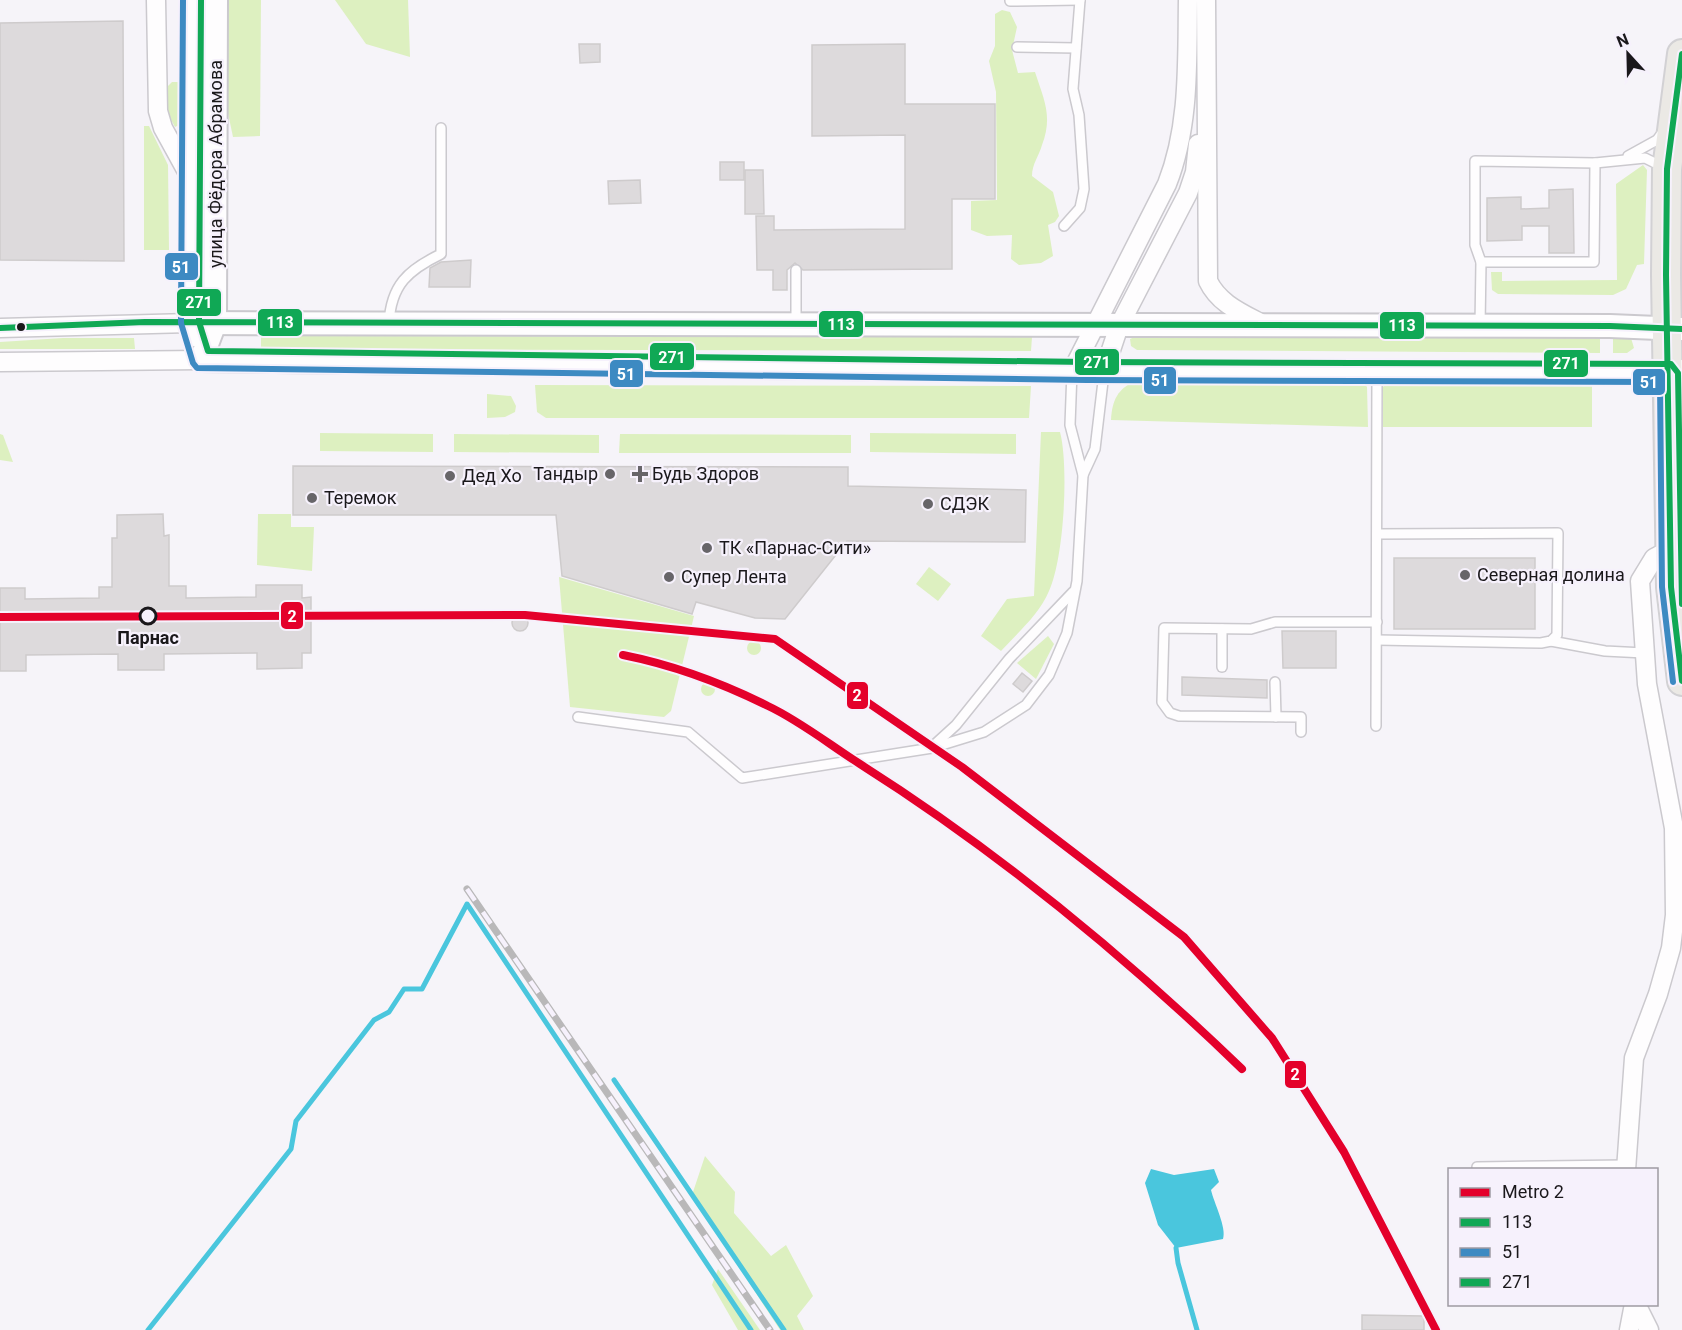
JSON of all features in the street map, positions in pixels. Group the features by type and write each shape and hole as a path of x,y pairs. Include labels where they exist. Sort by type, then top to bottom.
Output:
{"main road":[{"path":"1682,54 1671,124 1667,169 1676,372 1671,587 1682,681"}],"street":[{"path":"156,0 158,111 163,128 192,181"},
{"name":"улица Фёдора Абрамова","path":"192,0 190,323 201,360"},
{"name":"улица Фёдора Абрамова","path":"201,360 215,323 216,0"},
{"path":"1072,370 1163,193 1177,159 1184,122 1188,0"},
{"path":"1104,371 1119,326 1188,193 1195,172 1205,98 1206,0"},
{"path":"1205,98 1208,115 1208,280 1214,292 1222,300 1266,326"},
{"path":"0,328 190,323 1675,327"},
{"path":"0,363 201,360 1104,371 1676,372"},
{"path":"1626,1167 1634,1058 1658,994 1671,948 1675,915 1672,807 1644,653 1641,581 1654,558 1671,549"},
{"path":"1629,1330 1635,1306"},
{"path":"1636,1306 1648,1330"}],"lane":[{"path":"1010,1 1080,0 1073,89 1079,115 1084,189 1080,208 1064,226"},
{"path":"1017,47 1076,48"},
{"path":"1480,326 1481,262 1475,245 1475,161 1595,163 1618,159 1636,153 1657,140 1671,124"},
{"path":"389,323 390,302 400,282 413,270 441,254 441,129"},
{"path":"1618,159 1645,159 1667,169"},
{"path":"1481,262 1594,262 1595,163"},
{"path":"796,270 796,324"},
{"path":"578,717 688,732 742,778 932,748 984,732 1026,705 1049,675 1063,643 1077,581 1083,475 1070,425 1072,370"},
{"path":"1083,475 1095,449 1104,371"},
{"path":"1376,726 1377,372"},
{"path":"1377,534 1558,533 1557,635 1551,641"},
{"path":"932,748 956,725 1009,659 1074,591"},
{"path":"1301,732 1301,717 1179,716 1165,709 1162,702 1164,627 1251,629 1275,622 1377,622"},
{"path":"1222,629 1222,667"},
{"path":"1377,640 1541,643 1551,641 1605,651 1644,653"},
{"path":"1275,682 1276,717"},
{"path":"1476,1167 1626,1167"},
{"path":"1635,1306 1643,1330"}],"green space":[{"path":"225,0 261,0 260,136 233,137 225,99"},
{"path":"335,0 408,0 410,57 366,44"},
{"path":"1002,10 1010,12 1017,27 1012,50 1018,73 1035,72 1046,108 1045,135 1032,176 1053,192 1059,216 1055,222 1048,225 1053,256 1041,263 1019,265 1011,259 1012,235 987,236 971,230 971,201 997,200 996,92 989,61 995,46 995,14"},
{"path":"172,82 179,82 179,125 175,127 167,112 165,89"},
{"path":"144,126 149,126 168,165 169,250 144,250"},
{"path":"1643,165 1647,170 1644,264 1637,265 1626,289 1613,295 1498,294 1492,290 1491,272 1502,272 1502,281 1617,280 1616,184"},
{"path":"1139,335 1600,337 1600,353 1137,350 1131,346 1130,339"},
{"path":"261,336 1032,337 1031,351 261,349"},
{"path":"1613,337 1631,338 1634,348 1627,353 1613,353"},
{"path":"63,338 134,338 135,349 0,349 0,342"},
{"path":"1136,381 1363,382 1367,387 1368,427 1111,420 1113,406 1120,391"},
{"path":"1387,382 1592,383 1592,427 1383,427 1383,387"},
{"path":"535,385 1031,386 1029,418 546,418 537,412"},
{"path":"487,394 511,396 516,406 515,412 505,417 487,418"},
{"path":"1041,432 1060,432 1063,447 1063,512 1058,557 1045,600 1034,616 1001,651 981,636 1007,599 1034,596"},
{"path":"320,433 433,434 433,452 320,451"},
{"path":"870,433 1016,434 1016,454 870,452"},
{"path":"0,434 3,435 13,462 0,460"},
{"path":"454,434 599,435 599,453 454,452"},
{"path":"620,434 851,435 851,453 619,453"},
{"path":"258,514 291,514 291,527 314,527 312,571 257,565"},
{"path":"929,567 951,584 938,601 916,584"},
{"path":"559,577 694,616 671,711 664,717 570,707"},
{"path":"1048,636 1054,644 1036,679 1017,663"},
{"path":"751,641 757,641 761,648 757,655 751,655 747,651 747,645"},
{"path":"705,682 711,682 715,689 711,696 705,696 701,692 701,686"},
{"path":"705,1156 735,1192 734,1213 771,1256 786,1245 813,1296 797,1316 804,1330 780,1330 692,1195"},
{"path":"718,1269 760,1330 738,1330 712,1285"}],"water":[{"path":"1151,1169 1174,1175 1214,1169 1219,1182 1211,1190 1222,1222 1223,1239 1176,1248 1158,1225 1145,1183"}],"building":[{"path":"123,21 124,261 0,260 0,23"},
{"path":"579,44 600,44 600,62 580,63"},
{"path":"905,44 905,104 995,104 995,199 952,199 952,269 803,270 795,263 787,270 787,290 773,290 773,270 757,270 756,216 774,216 774,230 905,229 905,135 812,136 812,45"},
{"path":"720,162 744,162 744,180 720,180"},
{"path":"745,170 763,170 764,214 745,214"},
{"path":"640,180 641,203 609,204 608,181"},
{"path":"1573,189 1574,253 1549,253 1549,226 1522,226 1522,240 1487,241 1487,198 1521,197 1521,209 1549,208 1549,190"},
{"path":"471,260 470,287 429,287 430,268 441,262"},
{"name":"ТК «Парнас-Сити»","path":"293,466 848,467 848,486 1026,490 1025,542 847,541 785,619 755,618 696,602 692,614 562,576 556,515 293,515"},
{"name":"Парнас","path":"163,514 164,536 169,535 169,586 186,586 186,598 256,597 256,585 302,585 302,598 311,597 311,653 302,653 302,668 257,669 257,653 164,654 164,670 118,670 118,654 26,655 26,671 0,671 0,588 25,588 25,599 99,598 99,587 112,587 112,538 117,538 117,515"},
{"name":"Северная долина","path":"1394,558 1535,558 1535,629 1394,629"},
{"path":"517,615 523,615 528,623 526,629 517,631 512,626 512,620"},
{"path":"1282,631 1336,631 1336,668 1283,668"},
{"path":"1022,673 1032,681 1023,692 1013,684"},
{"path":"1182,677 1267,680 1267,698 1182,695"},
{"path":"1362,1315 1424,1316 1424,1330 1362,1330"}],"waterway":[{"path":"148,1330 291,1149 296,1121 374,1020 389,1012 404,989 422,989 467,904 751,1330"},
{"path":"614,1080 784,1330"},
{"path":"1176,1248 1197,1330"}],"railway":[{"path":"467,889 770,1330"}],"metro line":[{"name":"2","path":"0,617 525,615 775,639 962,767 1184,937 1272,1038 1344,1152 1436,1330"},
{"name":"2","path":"623,655 697,676 768,706 803,726 911,798 1011,869 1059,907 1152,986 1242,1069"}],"transit line":[{"name":"51","path":"183,0 181,323 193,363 197,368 1087,380 1660,382 1662,587 1673,682"},
{"name":"271","path":"201,0 199,322 208,351 1087,362 1671,364 1678,373 1682,604"},
{"name":"113","path":"1682,54 1667,169 1666,275 1671,587 1682,681"},
{"name":"113","path":"0,328 145,322 1610,326 1682,329"}],"place":[{"name":"Тандыр","path":"610,474"},
{"name":"Будь Здоров","path":"640,474"},
{"name":"Дед Хо","path":"450,476"},
{"name":"Теремок","path":"312,498"},
{"name":"СДЭК","path":"928,504"},
{"name":"ТК «Парнас-Сити»","path":"707,548"},
{"name":"Северная долина","path":"1465,575"},
{"name":"Супер Лента","path":"669,577"},
{"name":"Парнас","path":"148,616"}]}
